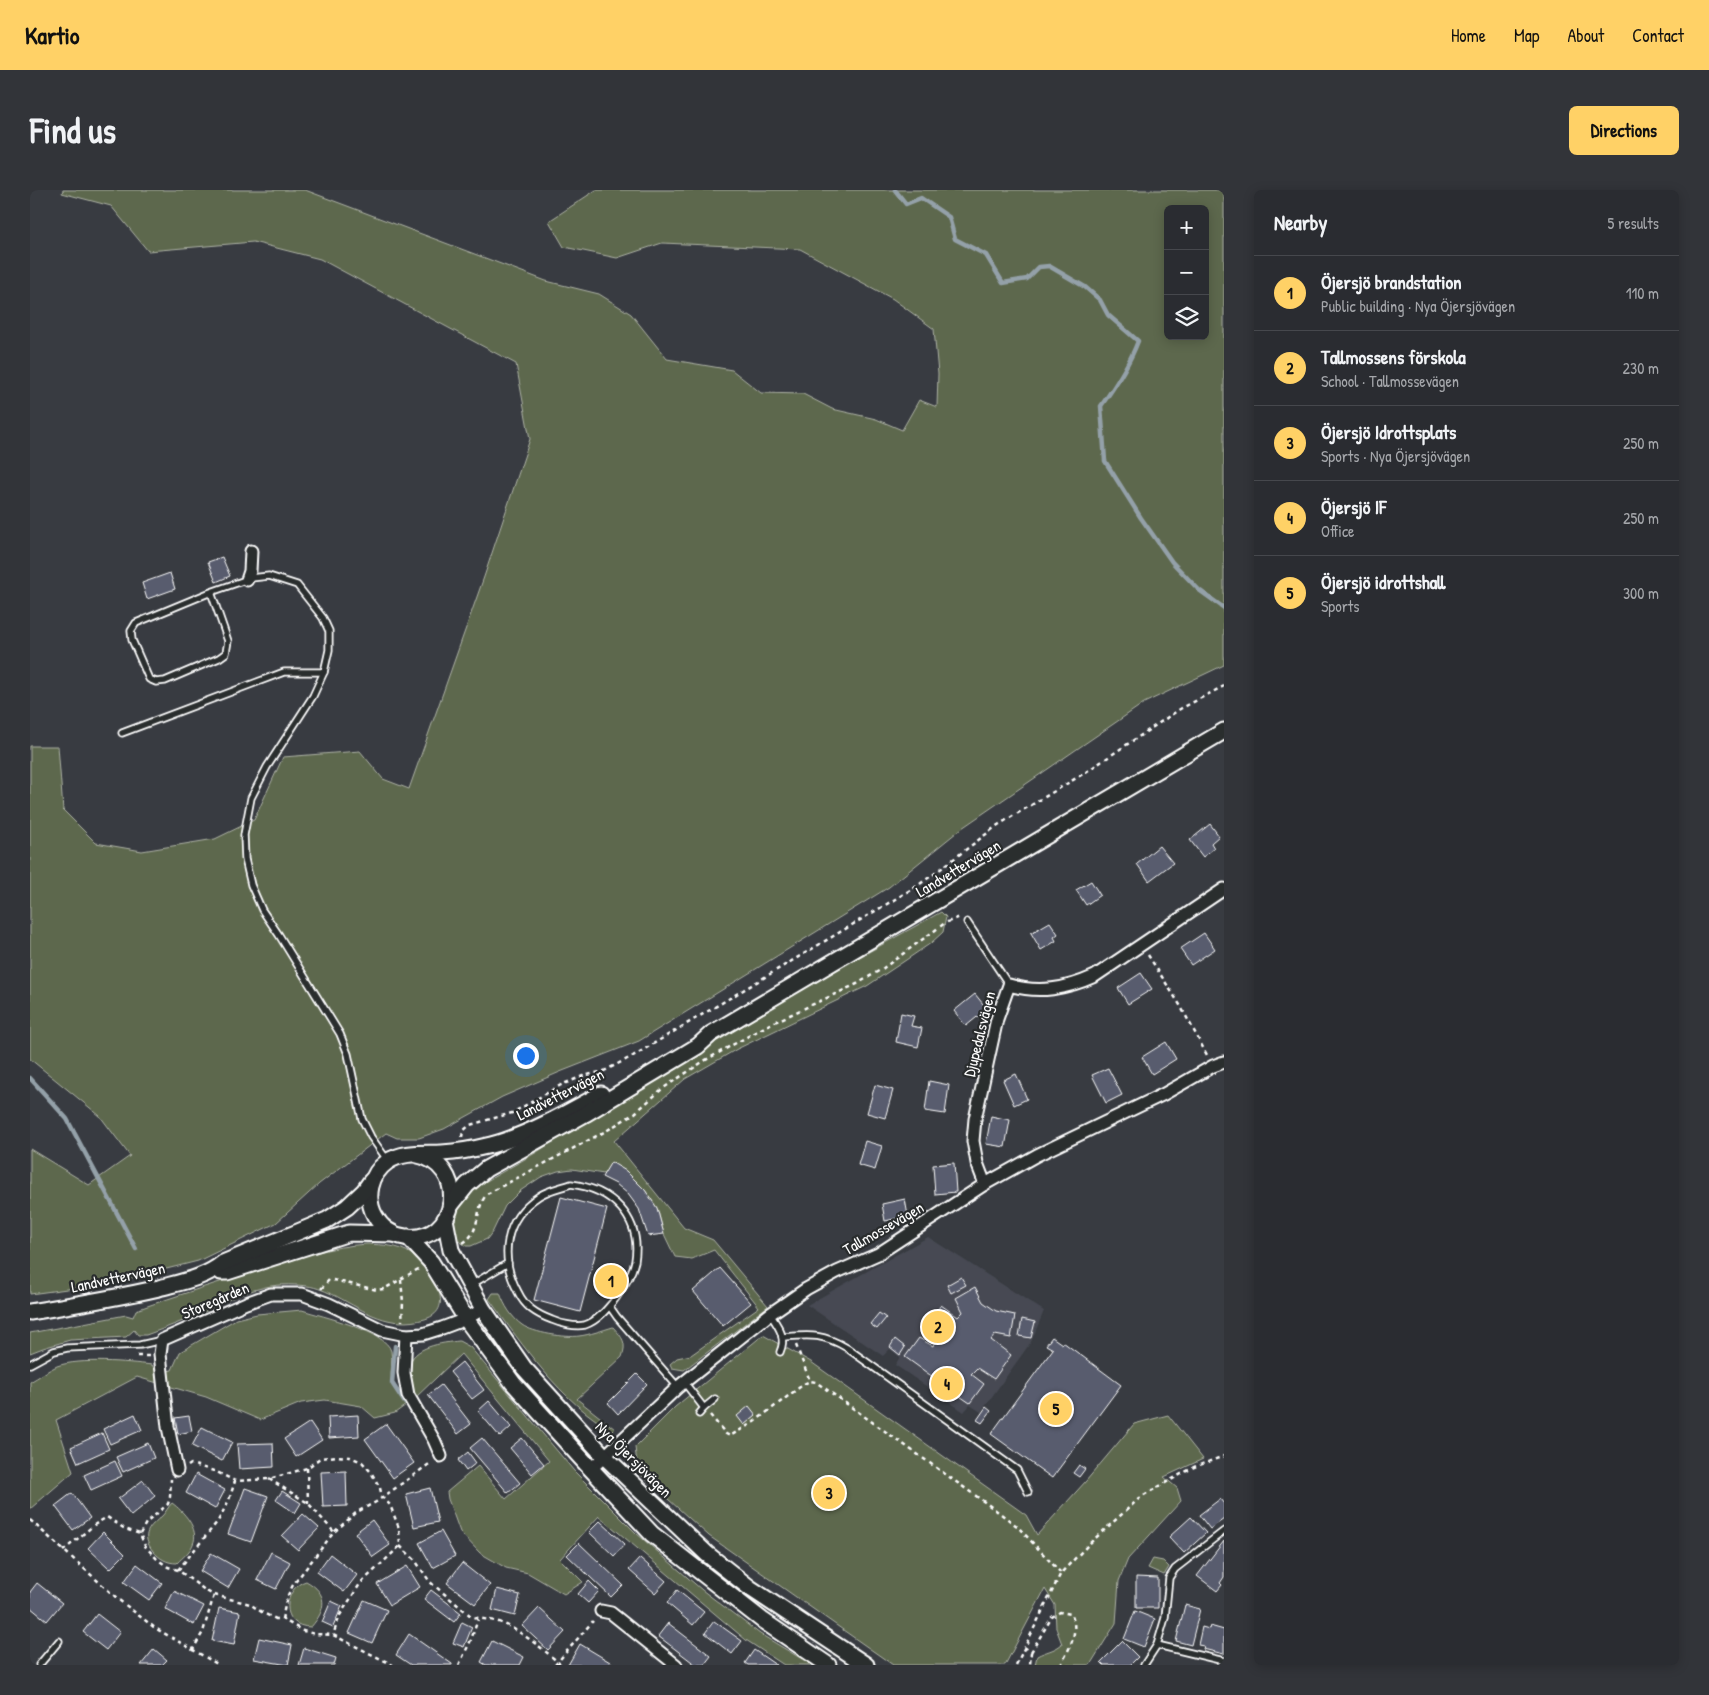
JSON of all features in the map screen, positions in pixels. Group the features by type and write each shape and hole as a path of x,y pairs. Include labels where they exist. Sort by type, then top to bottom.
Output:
{"street":[{"path":"248,580 251,551"},
{"name":"Landvettervägen","path":"30,1312 129,1295 187,1281 212,1272 223,1263 328,1220 347,1208 364,1191 379,1169 388,1161 401,1155 463,1150 493,1144 512,1138 546,1122 593,1098 694,1040 710,1034 1224,731"},
{"name":"Djupedalsvägen","path":"985,1184 977,1163 973,1141 975,1119 997,1019 1009,985 1022,989 1044,990 1064,988 1078,984 1095,976 1224,889"},
{"name":"Landvettervägen","path":"212,1272 227,1272 349,1233 373,1232 419,1236 429,1233 438,1227 475,1178 499,1161 552,1134 698,1046 710,1034"},
{"name":"Tallmossevägen","path":"591,1469 681,1385 770,1314 823,1279 878,1254 985,1184 1037,1155 1164,1094 1218,1064"},
{"path":"414,1154 434,1161 444,1171 451,1184 448,1212"},
{"path":"373,1179 370,1199 374,1214 383,1226 402,1235 431,1262 466,1319 513,1383 591,1469 652,1534 762,1620 828,1665"},
{"name":"Nya Öjersjövägen","path":"448,1212 451,1250 483,1309 524,1368 604,1456 707,1554 764,1598 866,1665"},
{"name":"Storegården","path":"162,1340 271,1294 302,1294 330,1304 382,1330 403,1335 423,1334 466,1319 483,1309"},
{"path":"403,1335 404,1373 408,1394 441,1456"},
{"path":"162,1340 160,1354 168,1427 177,1470"},
{"path":"601,1611 611,1613 676,1665"}],"lane":[{"path":"212,592 228,641 226,653 219,658 165,681 156,682 149,678 132,640 131,631 136,623 212,592 248,580 268,576 298,583 323,618 328,631 329,650 324,672 313,696 267,767 251,798 244,835 245,859 251,885 262,910 279,934 340,1034 348,1054 362,1119 371,1137 388,1161"},
{"path":"122,733 284,672 324,672"},
{"path":"967,922 1009,985"},
{"path":"571,1184 587,1186 602,1192 626,1214 633,1229 636,1245 635,1262 630,1277 610,1307 594,1322 584,1325 555,1322 539,1315 524,1304 512,1283 508,1263 506,1246 509,1230 516,1217 540,1195 571,1184"},
{"path":"469,1286 508,1263"},
{"path":"610,1307 617,1317 704,1408"},
{"path":"770,1314 780,1328 783,1346 780,1352"},
{"path":"782,1336 820,1336 831,1338 847,1348 1017,1470 1028,1492"},
{"path":"30,1364 54,1351 68,1348 140,1345 162,1340"},
{"path":"699,1414 715,1399"},
{"path":"1144,1665 1157,1646 1165,1618 1169,1578 1175,1569 1224,1531"},
{"path":"39,1665 59,1641"},
{"path":"1157,1646 1224,1661"}],"path":[{"path":"463,1150 463,1131 470,1125 512,1113 561,1084 604,1071 632,1056 917,886 998,825 1083,774 1180,709 1224,686"},
{"path":"461,1245 474,1232 481,1204 488,1194 606,1131 635,1113 662,1089 704,1061 760,1029 857,984 882,969 945,923 958,917 962,917 967,922"},
{"path":"1141,945 1218,1064"},
{"path":"475,1178 488,1194"},
{"path":"314,1298 328,1280 338,1280 377,1290 384,1289 424,1266"},
{"path":"400,1280 403,1302 403,1335"},
{"path":"794,1336 810,1381"},
{"path":"704,1408 726,1434 730,1436 754,1422 810,1381 816,1382 1017,1526 1061,1573"},
{"path":"282,1619 287,1597 293,1585 334,1532 357,1512 441,1456"},
{"path":"1016,1665 1061,1573 1090,1543 1142,1496 1194,1468 1224,1456"},
{"path":"140,1534 146,1523 168,1504 171,1478 177,1470 191,1464 218,1472 235,1481 269,1479 306,1468 320,1458 350,1457 362,1462 372,1472 382,1497 390,1505 399,1528 400,1546 415,1560 430,1582 440,1592 471,1616 478,1619 491,1619 505,1624 561,1665"},
{"path":"306,1468 308,1503"},
{"path":"269,1479 308,1503 334,1532"},
{"path":"178,1570 218,1521 229,1500 235,1481"},
{"path":"63,1551 94,1524 107,1517 125,1529 140,1534 145,1546 157,1559 168,1567 178,1570 199,1587 214,1595 250,1604 262,1613 276,1619 282,1619 303,1631 315,1634 333,1634 393,1665"},
{"path":"30,1520 119,1600 155,1628 219,1665"},
{"path":"333,1634 340,1615 360,1584 400,1546"},
{"path":"192,1651 203,1632 214,1595"},
{"path":"555,1665 601,1611"},
{"path":"1030,1665 1031,1652 1052,1618 1060,1612 1072,1614 1076,1622 1075,1631 1061,1665"},
{"path":"459,1665 471,1640 478,1619"},
{"path":"1024,1647 1031,1652"}],"shaded area":[{"path":"928,1237 1044,1311 1031,1342 981,1412 970,1405 964,1412 895,1365 900,1357 890,1349 883,1356 807,1305"}],"green space":[{"path":"63,190 305,190 546,281 599,294 631,314 667,359 732,370 761,393 803,394 832,409 876,419 902,430 919,400 937,407 938,374 934,329 893,299 800,249 662,243 617,258 564,247 549,221 596,190 1224,190 1224,665 1144,703 962,828 889,887 639,1041 502,1097 444,1129 419,1138 397,1138 386,1133 319,1184 276,1223 198,1261 111,1283 30,1294 30,1149 89,1185 130,1156 100,1116 30,1059 30,746 58,746 63,810 96,843 142,851 215,839 254,820 283,757 360,751 383,779 409,789 484,577 530,439 516,364 320,259 253,242 148,251 111,206 62,193"},
{"path":"941,912 946,917 943,932 931,943 867,986 737,1049 685,1079 614,1141 684,1228 713,1240 768,1306 684,1370 672,1368 670,1364 677,1358 691,1355 759,1307 714,1250 692,1259 675,1257 664,1234 657,1208 645,1190 626,1171 604,1174 572,1169 558,1171 541,1177 520,1191 505,1206 487,1239 471,1246 466,1246 455,1238 452,1221 462,1200 471,1190 537,1152 640,1085 784,999"},
{"path":"367,1244 390,1246 406,1251 426,1268 438,1287 440,1297 440,1306 435,1314 412,1322 389,1320 368,1313 318,1289 301,1285 276,1285 231,1298 191,1318 146,1335 138,1335 134,1330 126,1337 70,1340 30,1353 30,1333 126,1315 133,1317 136,1310 263,1268 328,1250"},
{"path":"493,1293 500,1293 506,1307 515,1319 527,1328 534,1330 550,1334 573,1336 587,1335 613,1327 622,1338 624,1344 622,1357 577,1399 615,1429 613,1431 594,1419 576,1404 544,1372 489,1299"},
{"path":"302,1310 352,1325 378,1337 387,1344 391,1351 391,1378 393,1385 406,1405 395,1413 375,1418 361,1406 325,1400 301,1403 260,1420 206,1397 137,1377 56,1420 73,1472 30,1509 30,1382 57,1366 78,1362 117,1362 152,1365 157,1373 172,1370 180,1352 236,1319 257,1314"},
{"path":"763,1335 811,1362 1026,1515 1037,1535 1134,1424 1168,1415 1203,1459 1164,1477 1177,1488 1181,1501 1128,1559 1119,1581 1116,1623 1090,1665 1035,1665 1037,1656 1062,1644 1056,1628 1055,1605 1045,1589 1005,1665 893,1665 709,1536 638,1472 635,1447 675,1407"},
{"path":"459,1341 470,1347 574,1471 636,1533 702,1590 760,1634 812,1665 784,1665 746,1640 599,1516 560,1559 583,1582 564,1594 528,1573 506,1568 480,1553 460,1532 447,1492 478,1466 506,1499 549,1461 461,1354 414,1399 409,1375 411,1360 416,1354 429,1347"},
{"path":"172,1503 189,1521 195,1538 192,1547 177,1563 164,1560 158,1556 147,1540 150,1528"},
{"path":"1153,1559 1163,1561 1169,1567 1164,1575 1148,1568"},
{"path":"306,1581 318,1591 323,1602 320,1614 311,1627 300,1625 293,1621 289,1614 288,1606 289,1598 293,1591"}],"building":[{"path":"222,557 230,576 216,582 208,562"},
{"path":"170,573 175,589 147,599 142,583"},
{"path":"1210,824 1219,836 1211,843 1214,848 1203,857 1190,840"},
{"path":"1159,846 1173,863 1149,881 1137,864"},
{"path":"1091,881 1100,895 1086,905 1076,890"},
{"path":"1050,922 1058,934 1054,937 1056,941 1041,950 1031,933"},
{"path":"1204,933 1215,949 1191,965 1180,949"},
{"path":"1141,973 1152,989 1128,1004 1118,988"},
{"path":"975,994 987,1009 966,1026 954,1011"},
{"path":"901,1013 914,1016 911,1026 922,1028 918,1047 896,1042"},
{"path":"1166,1042 1176,1059 1152,1074 1142,1057"},
{"path":"1108,1068 1122,1095 1106,1103 1092,1075"},
{"path":"1016,1074 1027,1099 1014,1105 1003,1080"},
{"path":"929,1081 949,1085 945,1114 925,1111"},
{"path":"875,1085 893,1090 885,1118 867,1113"},
{"path":"991,1116 1010,1120 1005,1147 986,1144"},
{"path":"865,1141 882,1146 875,1170 858,1165"},
{"path":"611,1162 626,1171 645,1190 657,1208 664,1234 648,1236 639,1209 628,1194 616,1184 602,1177"},
{"path":"954,1163 956,1192 935,1194 933,1165"},
{"path":"561,1197 607,1209 580,1312 534,1300"},
{"path":"905,1199 908,1216 885,1221 882,1204"},
{"path":"720,1268 751,1303 723,1326 693,1291"},
{"path":"961,1277 966,1285 951,1293 947,1285"},
{"path":"975,1287 983,1302 996,1311 1015,1315 1011,1338 995,1335 991,1340 1011,1355 994,1379 977,1368 971,1374 984,1384 970,1403 951,1390 948,1394 935,1383 937,1380 905,1357 919,1338 933,1346 936,1339 923,1329 941,1305 958,1317 963,1312 956,1298"},
{"path":"879,1313 886,1318 877,1329 870,1324"},
{"path":"1022,1319 1035,1322 1031,1338 1019,1336"},
{"path":"1052,1337 1062,1344 1063,1342 1121,1385 1052,1478 991,1434 1053,1349 1046,1345"},
{"path":"895,1339 905,1347 900,1355 890,1347"},
{"path":"462,1362 484,1390 472,1399 450,1372"},
{"path":"637,1374 647,1384 618,1414 608,1403"},
{"path":"441,1385 471,1424 458,1434 428,1395"},
{"path":"489,1401 511,1427 500,1437 478,1411"},
{"path":"749,1406 756,1415 744,1425 737,1416"},
{"path":"986,1407 991,1411 982,1423 977,1420"},
{"path":"135,1414 142,1430 110,1444 103,1429"},
{"path":"358,1415 359,1436 329,1438 328,1417"},
{"path":"189,1416 192,1431 178,1434 175,1418"},
{"path":"310,1422 322,1440 296,1457 284,1439"},
{"path":"386,1424 414,1463 393,1478 365,1439"},
{"path":"202,1427 232,1442 222,1461 192,1446"},
{"path":"102,1433 109,1449 78,1463 71,1447"},
{"path":"482,1438 520,1483 508,1493 470,1448"},
{"path":"522,1438 544,1464 532,1474 510,1448"},
{"path":"148,1443 154,1458 123,1472 116,1457"},
{"path":"273,1443 274,1467 239,1469 237,1444"},
{"path":"468,1452 476,1463 466,1471 458,1460"},
{"path":"115,1461 122,1476 91,1490 84,1475"},
{"path":"1079,1465 1085,1469 1079,1477 1073,1473"},
{"path":"346,1471 347,1506 323,1507 321,1472"},
{"path":"196,1474 225,1490 215,1509 186,1493"},
{"path":"143,1480 155,1496 131,1516 118,1499"},
{"path":"245,1488 268,1496 251,1542 228,1534"},
{"path":"430,1488 438,1522 414,1527 406,1494"},
{"path":"282,1491 301,1503 295,1513 276,1500"},
{"path":"72,1493 90,1518 73,1530 55,1506"},
{"path":"1220,1499 1224,1504 1224,1519 1210,1529 1199,1515"},
{"path":"303,1514 319,1528 298,1550 282,1536"},
{"path":"1191,1517 1206,1533 1184,1553 1169,1537"},
{"path":"372,1520 390,1545 373,1557 355,1533"},
{"path":"600,1521 625,1544 614,1556 589,1532"},
{"path":"441,1531 455,1556 433,1568 419,1543"},
{"path":"103,1532 125,1554 110,1569 88,1548"},
{"path":"1224,1541 1224,1577 1220,1583 1222,1585 1217,1591 1197,1576"},
{"path":"579,1543 623,1585 611,1597 567,1555"},
{"path":"271,1552 290,1562 276,1589 257,1580"},
{"path":"211,1553 239,1569 228,1588 200,1571"},
{"path":"330,1554 357,1575 344,1592 317,1572"},
{"path":"640,1558 666,1581 655,1593 629,1570"},
{"path":"462,1563 490,1585 475,1604 447,1583"},
{"path":"137,1564 162,1583 149,1600 124,1582"},
{"path":"407,1566 420,1587 390,1605 377,1584"},
{"path":"1136,1577 1158,1578 1158,1608 1136,1608"},
{"path":"589,1581 599,1591 588,1603 578,1594"},
{"path":"37,1583 62,1603 47,1621 30,1607 30,1592"},
{"path":"497,1589 520,1595 515,1616 492,1610"},
{"path":"431,1590 461,1613 454,1622 424,1599"},
{"path":"677,1590 704,1612 693,1625 667,1603"},
{"path":"174,1591 204,1606 194,1625 165,1609"},
{"path":"364,1600 387,1610 372,1643 349,1633"},
{"path":"331,1601 342,1606 333,1627 322,1622"},
{"path":"1185,1605 1200,1609 1191,1645 1176,1641"},
{"path":"219,1608 240,1612 234,1645 212,1641"},
{"path":"539,1608 565,1632 548,1650 522,1626"},
{"path":"1135,1611 1155,1619 1144,1647 1124,1639"},
{"path":"97,1614 120,1632 106,1650 83,1632"},
{"path":"714,1621 742,1641 732,1654 705,1633"},
{"path":"462,1622 472,1627 464,1647 453,1643"},
{"path":"668,1623 711,1656 704,1665 696,1665 658,1636"},
{"path":"1210,1626 1224,1630 1224,1654 1203,1649 1204,1646 1198,1645 1202,1627 1209,1629"},
{"path":"409,1634 452,1665 411,1665 396,1655"},
{"path":"259,1638 292,1645 288,1665 254,1659"},
{"path":"492,1641 524,1657 520,1665 486,1665 481,1662"},
{"path":"1122,1641 1138,1657 1130,1665 1104,1665 1101,1662"},
{"path":"580,1644 615,1665 568,1665"},
{"path":"304,1648 336,1658 334,1665 299,1665"},
{"path":"154,1649 167,1660 162,1665 141,1665"},
{"path":"754,1650 776,1665 748,1665 745,1663"}],"waterway":[{"path":"895,190 906,204 921,198 949,217 955,239 986,255 1003,283 1027,279 1039,267 1049,266 1085,287 1100,300 1108,315 1138,341 1122,375 1101,406 1105,461 1141,518 1172,562 1199,590 1224,608"},
{"path":"30,1078 67,1119 136,1249"},
{"path":"395,1346 392,1383 405,1403"}],"place":[{"name":"Öjersjö brandstation","path":"611,1281"},
{"name":"Tallmossens förskola","path":"938,1327"},
{"name":"Öjersjö IF","path":"947,1384"},
{"name":"Öjersjö idrottshall","path":"1056,1409"},
{"name":"Öjersjö Idrottsplats","path":"829,1493"}]}
